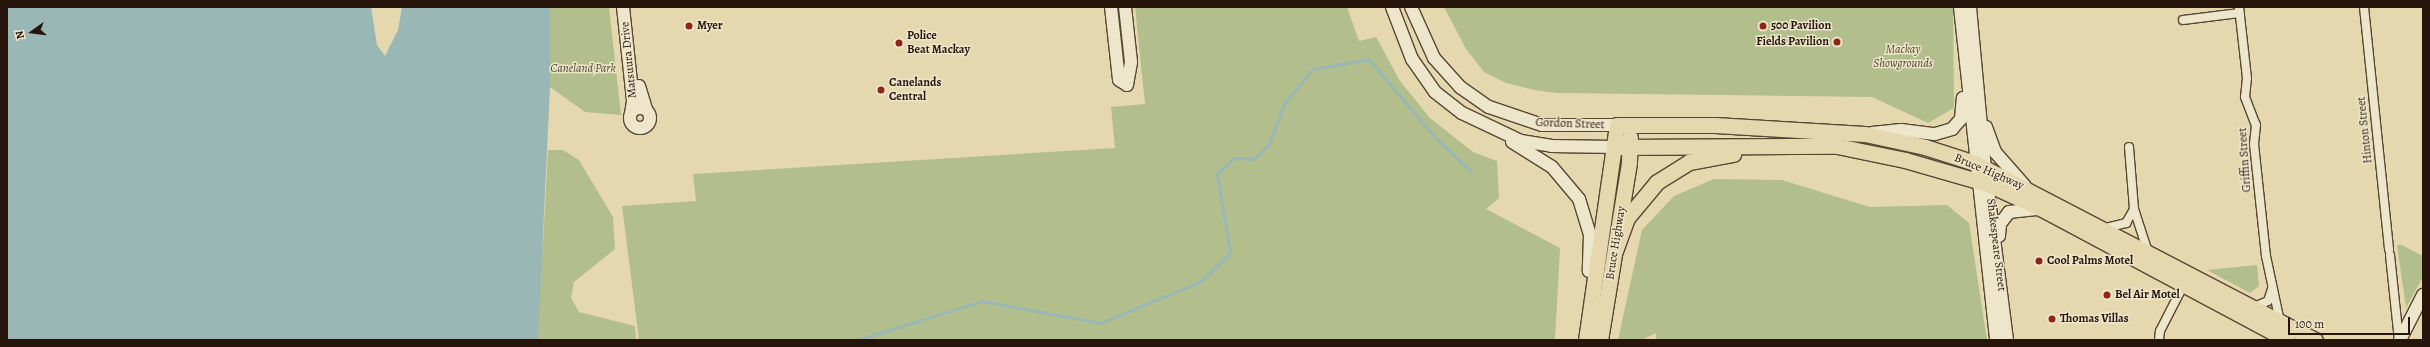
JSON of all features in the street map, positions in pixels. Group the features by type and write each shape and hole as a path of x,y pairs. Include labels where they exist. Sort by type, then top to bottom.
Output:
{"highway":[{"name":"Bruce Highway","path":"1600,340 1615,251 1623,147 1623,126 1783,127 1865,134 1925,147 1981,174 2042,209 2286,340"},
{"name":"Bruce Highway","path":"1623,147 1837,146 1981,174 2027,188 2315,340"},
{"name":"Bruce Highway","path":"1586,340 1623,147"},
{"path":"1615,251 1627,218 1644,194 1671,172 1689,162 1730,154 1872,153"},
{"path":"2282,322 2307,340"}],"street":[{"name":"Matsuura Drive","path":"624,7 633,101 631,113"},
{"name":"Matsuura Drive","path":"630,7 640,95 646,109"},
{"path":"1111,7 1119,80 1127,85 1131,62 1125,7"},
{"name":"Gordon Street","path":"1392,7 1401,39 1436,92 1492,129 1521,141 1551,146 1623,147"},
{"name":"Gordon Street","path":"1411,7 1434,58 1460,87 1489,107 1542,125 1623,126"},
{"name":"Shakespeare Street","path":"1960,7 1962,37 1981,174 1996,340"},
{"name":"Shakespeare Street","path":"1970,7 1979,107 1981,174 1998,250 2007,340"},
{"name":"Hinton Street","path":"2364,7 2399,340"},
{"path":"2183,20 2239,10"},
{"name":"Griffin Street","path":"2239,10 2247,78 2245,96 2256,127 2255,150 2272,288 2282,322"},
{"path":"1865,134 1901,130 1935,134 1952,129 1961,119 1963,104 1962,37"},
{"path":"1979,107 1995,152 2027,188"},
{"path":"636,108 646,109 651,119 643,128 632,125 631,113 636,108"},
{"path":"1492,129 1552,167 1579,199 1590,235 1591,251 1580,340"},
{"path":"2129,147 2134,209 2142,241 2153,255"},
{"path":"1998,250 2000,224 2009,212 2042,209"},
{"path":"2102,228 2120,227 2134,209"},
{"path":"2159,340 2160,331 2184,284"},
{"path":"2253,307 2268,301 2272,288"},
{"path":"2399,340 2423,295"}],"green space":[{"name":"Caneland Park","path":"550,7 609,7 621,115 585,112 550,87"},
{"path":"1135,7 1347,7 1359,41 1376,37 1400,81 1430,118 1473,152 1497,161 1499,198 1486,209 1560,248 1555,340 639,340 622,206 696,201 693,174 1115,148 1111,107 1145,104"},
{"name":"Mackay Showgrounds","path":"1444,7 1953,7 1954,108 1928,123 1872,97 1557,93 1534,90 1506,83 1484,72 1466,49"},
{"path":"548,150 563,150 579,160 613,217 615,249 574,282 571,298 579,312 635,326 636,340 521,340 543,243"},
{"path":"1714,179 1782,180 1870,207 1947,205 1969,223 1987,340 1656,340 1656,333 1642,340 1618,340 1642,230 1674,196"},
{"path":"2397,245 2402,245 2423,256 2423,277 2406,308"},
{"path":"2257,265 2259,286 2250,293 2207,270"}],"water":[{"path":"7,7 371,7 377,45 385,56 398,30 402,7 550,7 550,87 538,340 7,340"}],"waterway":[{"path":"857,340 982,301 1101,323 1202,281 1230,253 1217,174 1234,158 1254,159 1269,144 1284,104 1313,69 1369,59 1436,138 1471,171"}],"place":[{"name":"Myer","path":"689,26"},
{"name":"500 Pavilion","path":"1763,26"},
{"name":"Fields Pavilion","path":"1837,42"},
{"name":"Police Beat Mackay","path":"899,43"},
{"name":"Canelands Central","path":"881,90"},
{"name":"Cool Palms Motel","path":"2039,261"},
{"name":"Bel Air Motel","path":"2107,295"},
{"name":"Thomas Villas","path":"2052,319"}]}
